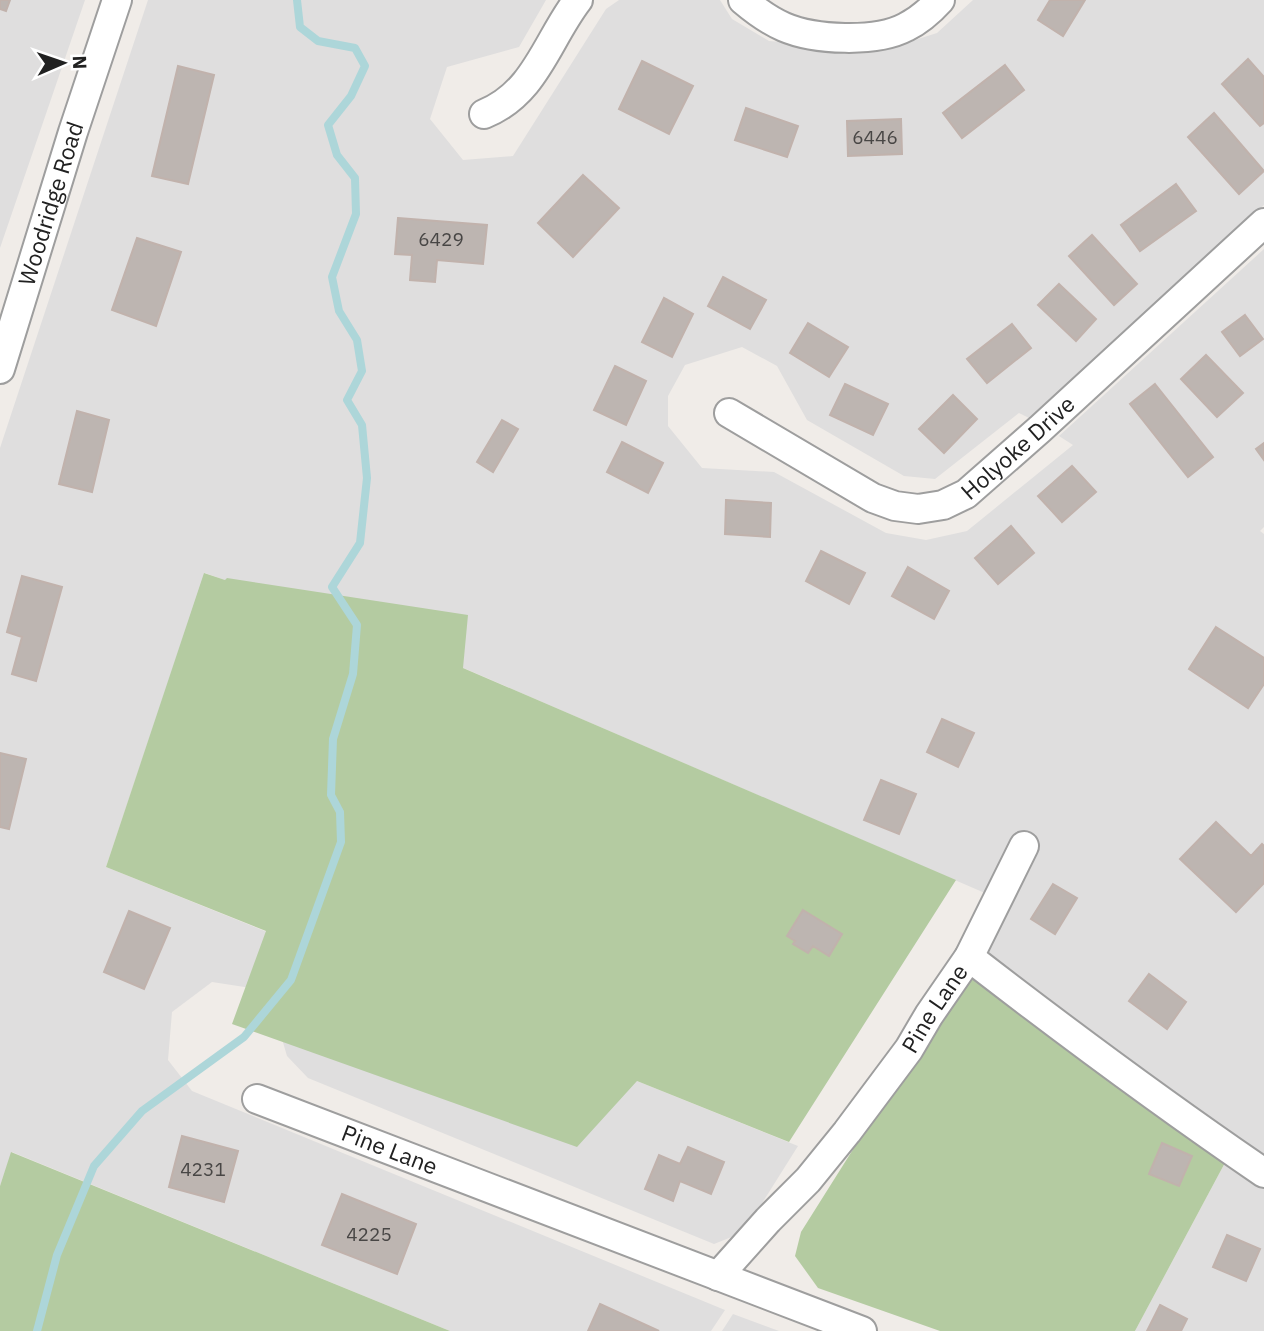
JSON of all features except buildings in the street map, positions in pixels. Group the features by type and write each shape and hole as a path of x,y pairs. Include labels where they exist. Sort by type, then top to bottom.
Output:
{"street":[{"name":"Woodridge Road","path":"0,369 117,0"},
{"path":"484,114 513,97 531,77 578,0"},
{"path":"743,0 760,14 785,28 811,35 843,38 881,35 904,28 926,15 940,0"},
{"name":"Holyoke Drive","path":"729,413 873,498 895,506 918,509 943,505 966,495 1264,223"},
{"path":"969,957 1024,846"},
{"name":"Pine Lane","path":"718,1276 808,1180 847,1132 909,1049 929,1014 969,957 1140,1086 1264,1173"},
{"name":"Pine Lane","path":"257,1099 862,1331"}],"shaded area":[{"path":"0,0 85,0 0,248"},
{"path":"148,0 546,0 519,47 447,67 430,119 463,160 513,156 606,9 619,0 720,0 732,19 769,41 883,50 937,33 973,0 1264,0 1264,205 1029,418 1019,413 935,479 904,476 807,420 777,366 742,347 685,365 668,396 668,426 702,468 774,472 886,533 926,540 967,531 1073,445 1059,436 1264,249 1264,527 1260,531 1264,534 1264,1331 1135,1331 1235,1144 978,951 1008,903 424,651 205,573 106,867 798,1146 744,1232 714,1244 308,1078 287,1056 273,1008 251,988 212,982 172,1012 168,1060 192,1091 725,1310 711,1331 450,1331 12,1152 0,1186 0,448"},
{"path":"733,1314 779,1331 722,1331"}],"green space":[{"path":"204,573 225,580 227,578 468,615 463,668 956,880 789,1142 637,1081 577,1147 232,1024 266,931 106,867"},
{"path":"978,951 1235,1144 1135,1331 940,1331 818,1288 795,1256 801,1232"},
{"path":"11,1152 450,1331 0,1331 0,1186"}],"waterway":[{"path":"37,1331 57,1255 94,1166 142,1111 244,1037 291,980 341,842 340,812 331,795 333,739 353,674 357,625 332,587 360,543 367,478 362,425 347,400 362,371 357,340 339,311 332,277 356,214 355,178 337,155 328,125 351,96 365,66 355,48 318,41 300,27 297,0"}]}
